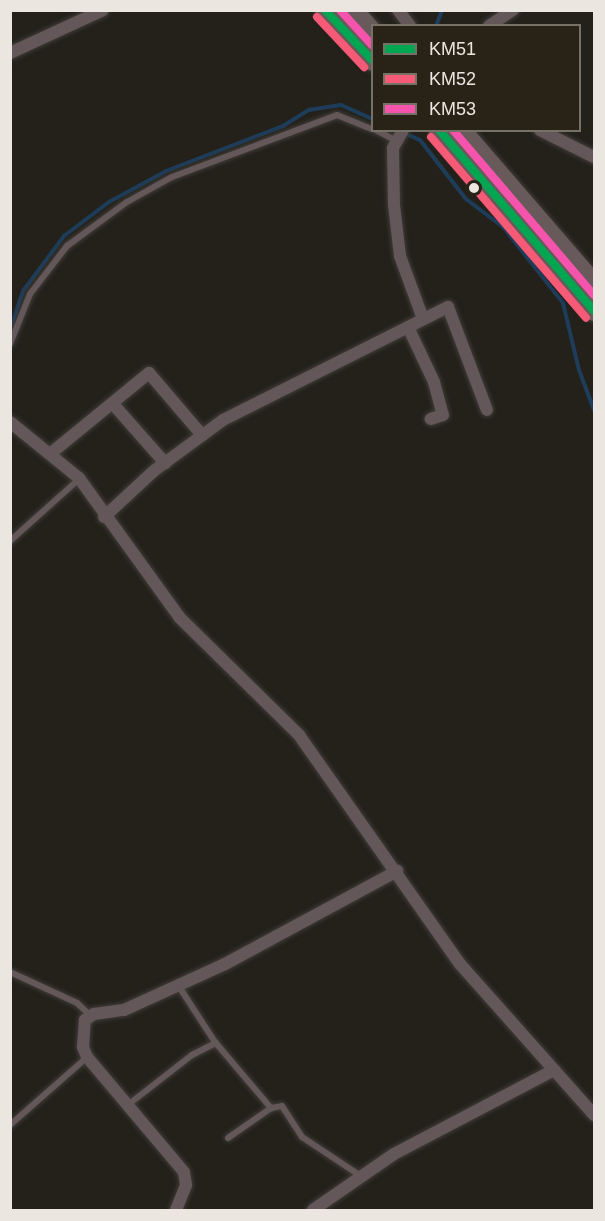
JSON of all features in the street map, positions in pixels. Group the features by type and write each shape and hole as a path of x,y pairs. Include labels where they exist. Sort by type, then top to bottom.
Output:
{"highway":[{"path":"325,10 371,59"},
{"path":"353,10 371,31"},
{"path":"441,132 594,311"},
{"path":"464,132 594,284"}],"street":[{"path":"10,53 103,10"},
{"path":"398,10 408,24"},
{"path":"492,24 513,10"},
{"path":"544,132 594,157"},
{"path":"398,136 394,205 400,256 423,319"},
{"path":"104,517 165,463 223,420 448,307 487,410"},
{"path":"408,327 434,382 443,415 431,419"},
{"path":"50,454 149,373 202,435"},
{"path":"113,404 165,463"},
{"path":"10,422 79,478 104,517 180,618 299,735 397,871 460,964 594,1115"},
{"path":"176,1210 186,1185 184,1172 129,1104 87,1057 83,1047 85,1020 91,1016 124,1010 178,985 397,871"},
{"path":"313,1210 394,1154 554,1070"}],"lane":[{"path":"10,344 30,294 67,246 127,202 172,177 247,152 304,124 337,115 371,129"},
{"path":"382,132 398,136"},
{"path":"10,541 79,478"},
{"path":"10,972 77,1003 91,1016"},
{"path":"178,985 216,1043 271,1108"},
{"path":"129,1104 186,1059 216,1043"},
{"path":"10,1125 87,1057"},
{"path":"228,1138 271,1108 282,1106 302,1137 361,1177"}],"waterway":[{"path":"437,24 442,10"},
{"path":"10,330 23,291 64,236 109,202 166,171 283,126 309,110 341,105 371,119"},
{"path":"404,133 420,140 466,199 503,227 563,303 579,370 594,410"}],"transit line":[{"name":"KM51","path":"325,10 371,59"},
{"name":"KM53","path":"340,10 371,44"},
{"name":"KM52","path":"317,17 364,67"},
{"name":"KM51","path":"441,132 594,311"},
{"name":"KM53","path":"455,132 594,295"},
{"name":"KM52","path":"431,137 586,318"}]}
